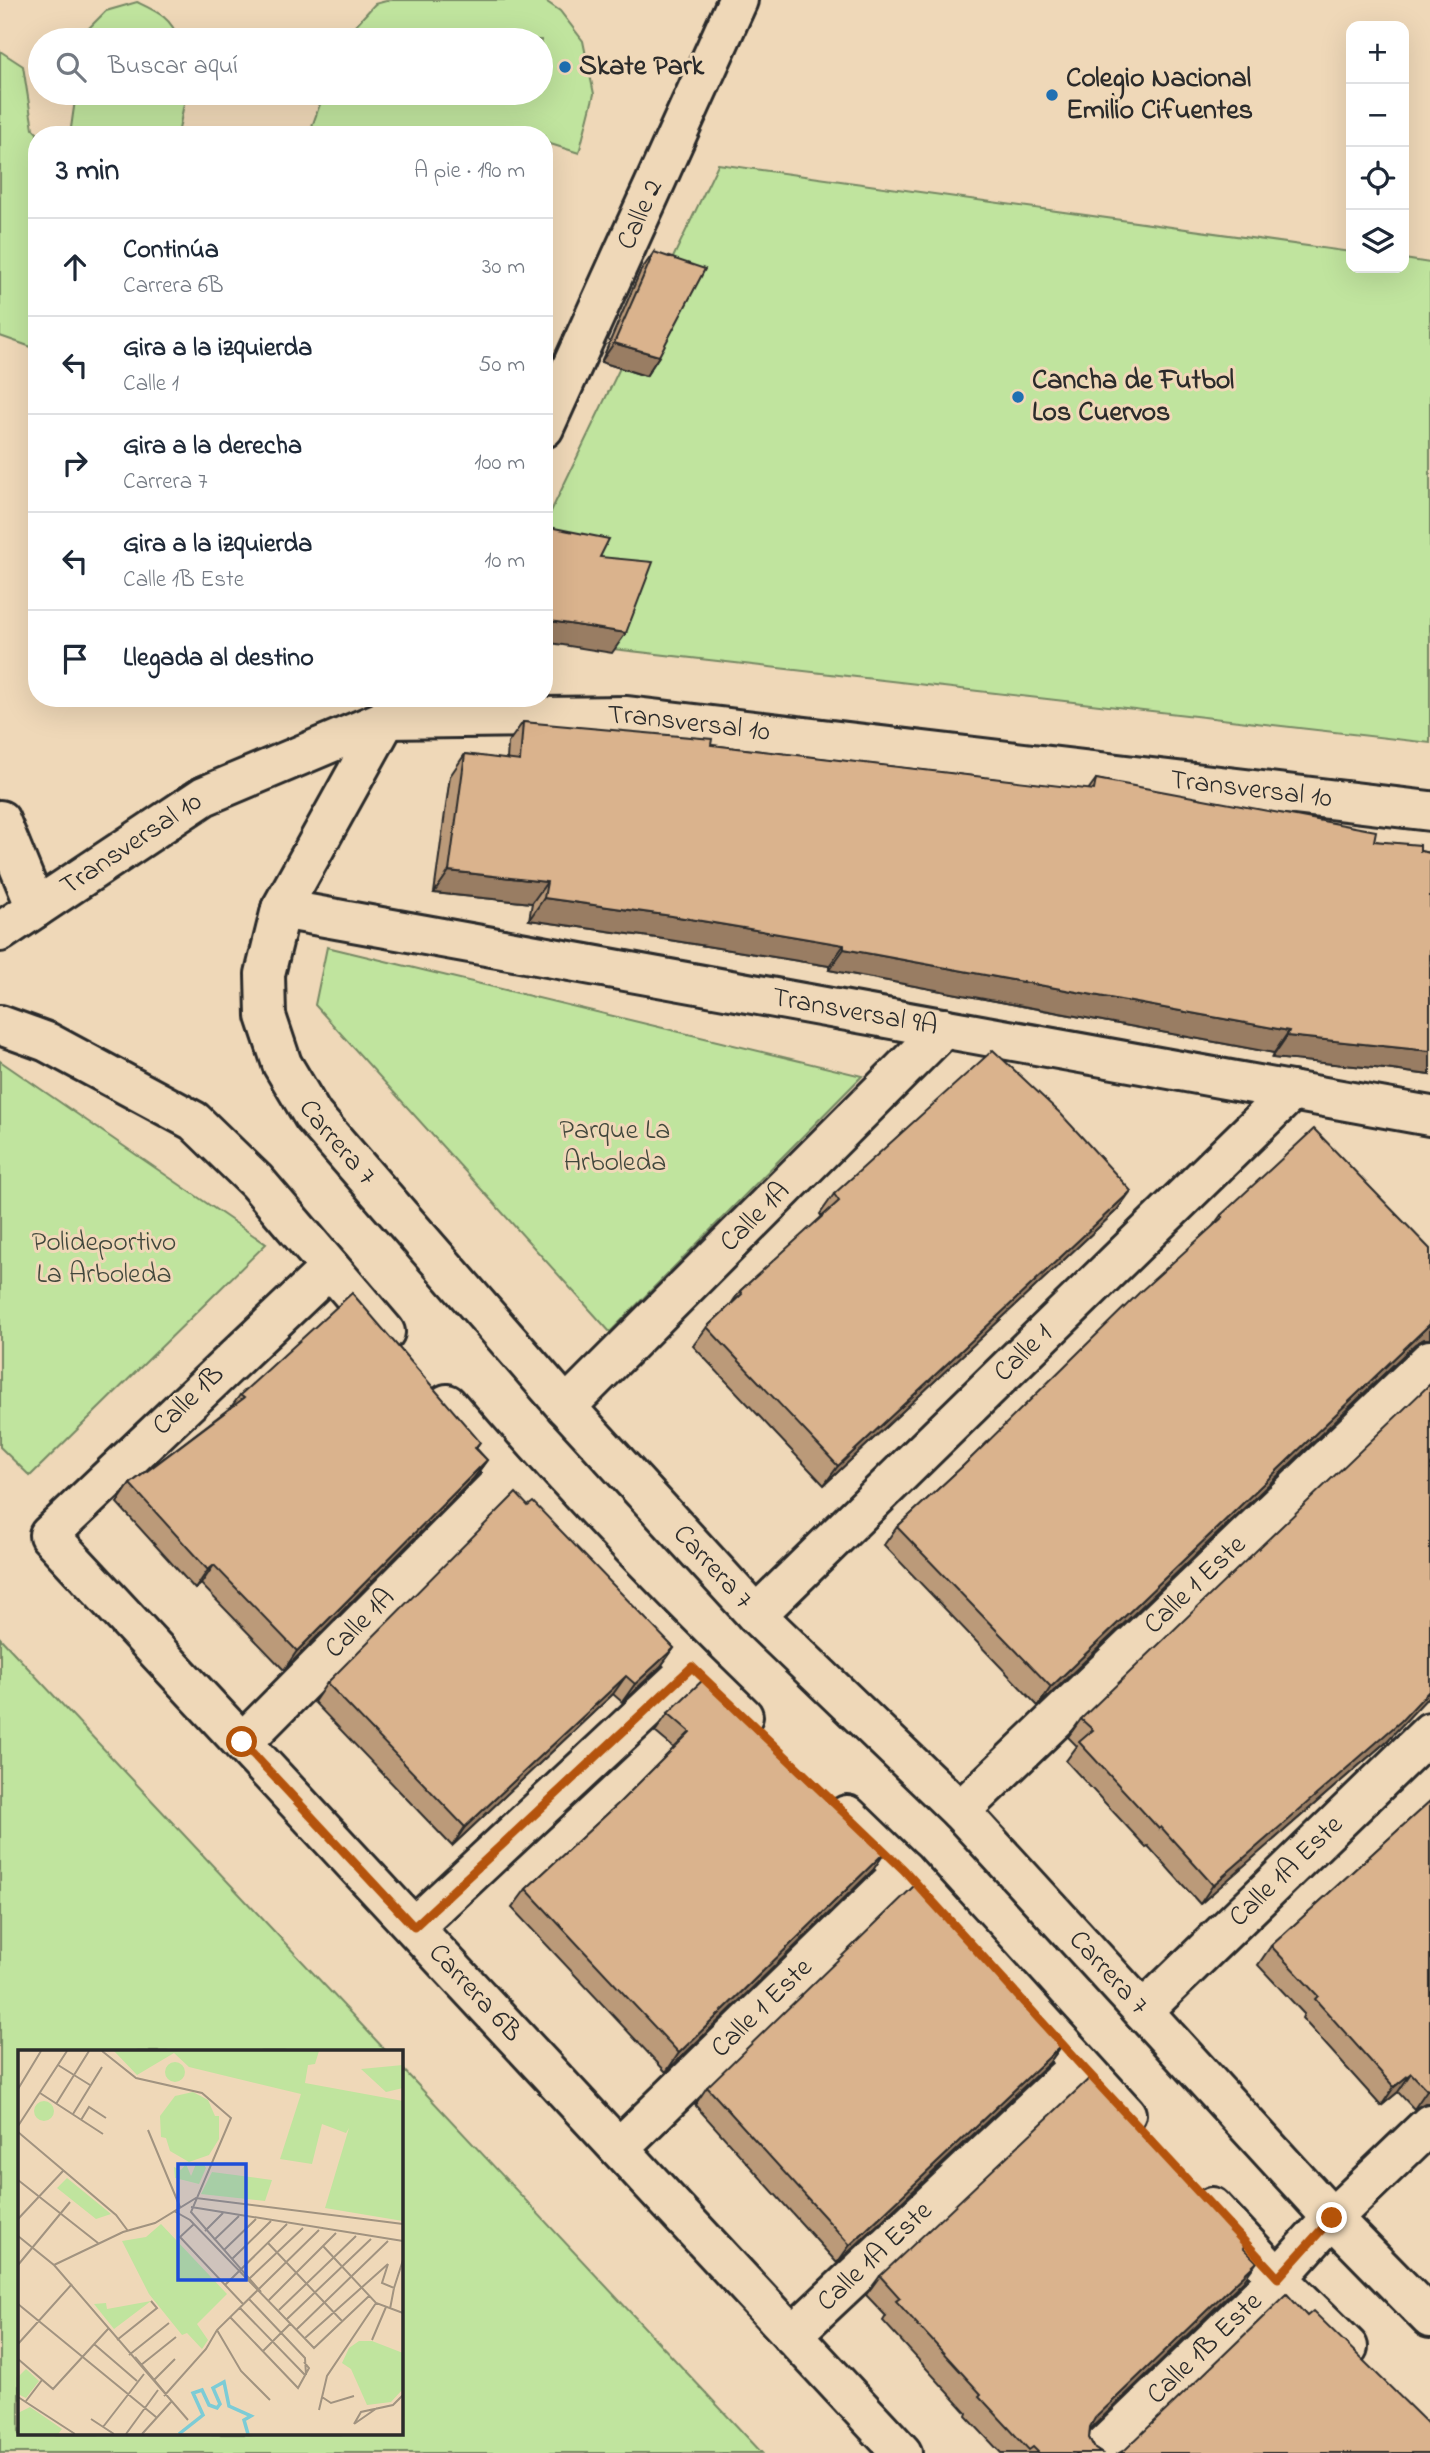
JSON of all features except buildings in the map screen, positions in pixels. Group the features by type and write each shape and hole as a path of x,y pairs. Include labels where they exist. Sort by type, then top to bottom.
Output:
{"street":[{"name":"Calle 2","path":"553,408 738,0"},
{"name":"Transversal 10","path":"0,932 204,796 392,709 627,716 1430,811"},
{"name":"Carrera 7","path":"392,709 281,909 265,974 266,1016 282,1064 313,1116 566,1407 756,1615 960,1811 1332,2218 1430,2318"},
{"path":"0,820 36,908"},
{"name":"Transversal 9A","path":"281,909 1430,1116"},
{"path":"0,1026 47,1042 194,1121 256,1181 508,1475 692,1667 763,1735"},
{"name":"Calle 1A","path":"566,1407 944,1028"},
{"name":"Calle 1","path":"756,1615 1292,1091"},
{"name":"Calle 1B","path":"49,1535 330,1268"},
{"name":"Calle 1 Este","path":"960,1811 1430,1360"},
{"name":"Calle 1A","path":"242,1742 508,1475"},
{"name":"Carrera 6B","path":"49,1535 902,2453"},
{"path":"414,1927 692,1667"},
{"name":"Calle 1A Este","path":"1143,2011 1430,1732"},
{"path":"824,1793 904,1870 1146,2136"},
{"name":"Calle 1 Este","path":"619,2148 904,1870"},
{"name":"Calle 1A Este","path":"792,2335 1080,2064"},
{"name":"Calle 1B Este","path":"1097,2453 1278,2278 1332,2218 1430,2124"},
{"path":"1193,2187 1278,2278 1373,2372"}],"green space":[{"name":"Skate Park","path":"390,0 544,0 560,11 583,41 594,94 579,153 553,145 553,126 312,126 320,105 553,105 553,28 353,28 375,4"},
{"path":"137,2 157,12 173,28 89,28 106,11"},
{"path":"0,51 23,66 33,126 28,126 28,346 0,336"},
{"path":"74,105 184,105 180,126 71,126"},
{"name":"Cancha de Futbol Los Cuervos","path":"718,164 1346,251 1346,273 1409,273 1409,260 1430,263 1430,743 553,642 553,507"},
{"name":"Parque La Arboleda","path":"327,947 862,1076 610,1332 315,1005"},
{"name":"Polideportivo La Arboleda","path":"0,1061 266,1244 30,1476 0,1447"},
{"path":"0,1638 385,2050 18,2050 18,2436 402,2436 402,2068 762,2453 0,2453"}],"place":[{"name":"Skate Park","path":"565,67"},
{"name":"Colegio Nacional Emilio Cifuentes","path":"1052,95"},
{"name":"Cancha de Futbol Los Cuervos","path":"1018,397"}],"route":[{"path":"242,1742 414,1927 692,1667 904,1870 1278,2278 1332,2218"}]}
